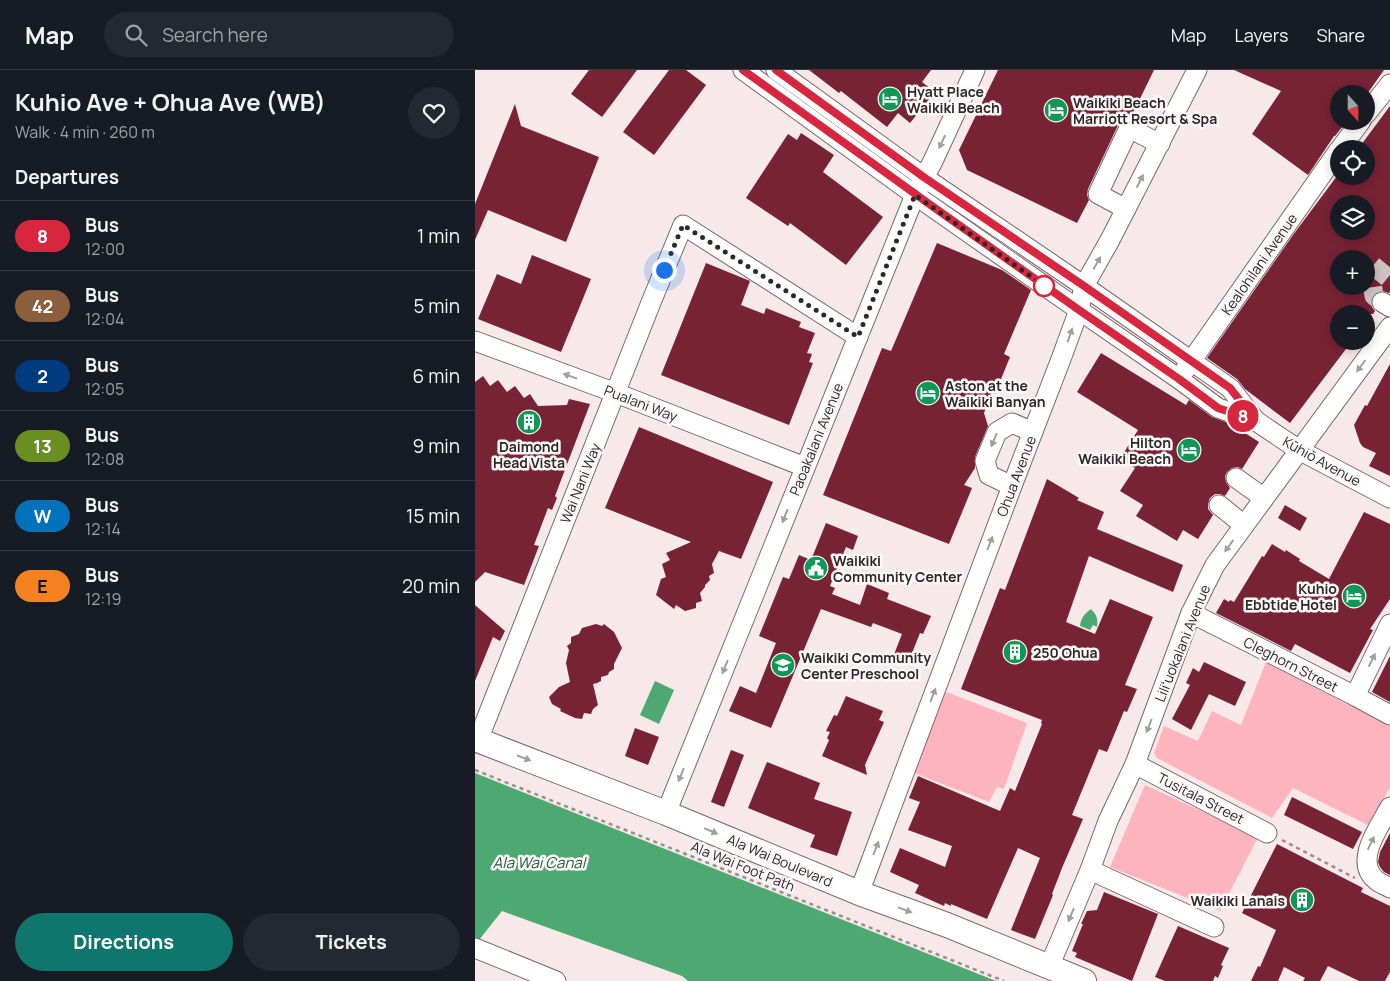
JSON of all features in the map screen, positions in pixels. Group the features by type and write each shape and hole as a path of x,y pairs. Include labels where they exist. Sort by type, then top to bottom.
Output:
{"main road":[{"name":"Ala Wai Boulevard","path":"477,740 666,813 859,893 947,925 1085,981"}],"street":[{"name":"Kūhiō Avenue","path":"743,70 915,195 1218,408 1251,427 1390,498"},
{"name":"Kūhiō Avenue","path":"776,70 925,178 1230,388 1251,427"},
{"name":"Paoakalani Avenue","path":"666,813 915,195 925,178 975,70"},
{"name":"Ohua Avenue","path":"859,893 1061,359 1079,310 1084,286 1126,210 1197,70"},
{"path":"1375,103 1390,84"},
{"path":"832,135 842,118"},
{"path":"1126,210 1098,194 1129,128 1160,144"},
{"name":"Kealohilani Avenue","path":"1346,140 1354,130"},
{"name":"Kealohilani Avenue","path":"1179,379 1330,162"},
{"name":"Wai Nani Way","path":"477,740 683,225 858,337"},
{"name":"Liliʻuokalani Avenue","path":"1049,967 1108,820 1135,764 1191,614 1215,565 1299,450 1388,334"},
{"name":"Pualani Way","path":"475,341 616,393 805,468"},
{"path":"1012,486 989,475 985,461 997,432 1012,423 1033,432"},
{"path":"1236,478 1264,498"},
{"path":"1219,505 1244,524"},
{"name":"Cleghorn Street","path":"1191,614 1390,715"},
{"path":"1355,696 1390,624"},
{"name":"Tusitala Street","path":"1135,764 1267,833"},
{"path":"1383,884 1367,866 1368,850 1390,807"},
{"path":"1089,870 1214,927"},
{"path":"479,949 557,981"}],"path":[{"name":"Ala Wai Foot Path","path":"475,770 1004,981"},
{"path":"1267,833 1354,878 1383,884"}],"shaded area":[{"path":"1266,662 1390,726 1390,787 1370,826 1293,788 1272,818 1157,758 1154,753 1164,726 1198,741 1212,711 1241,725"},
{"path":"941,690 1027,723 1004,789 997,787 989,802 909,771"},
{"path":"1145,785 1258,837 1220,911 1110,867"}],"water":[{"path":"1091,609 1096,615 1097,627 1093,625 1090,630 1080,626 1083,616"},
{"path":"655,681 674,690 659,724 640,715"},
{"name":"Ala Wai Canal","path":"475,773 996,981 688,981 682,976 502,911 475,945"}],"building":[{"path":"589,70 637,70 602,117 571,94"},
{"path":"669,70 686,70 706,85 654,155 623,132"},
{"name":"Hyatt Place Waikiki Beach","path":"809,70 931,70 922,82 935,92 910,123 898,113 887,127 841,91 839,93"},
{"name":"Waikiki Beach Marriott Resort & Spa","path":"998,70 1154,70 1131,117 1123,118 1119,123 1088,189 1087,195 1089,200 1077,223 967,170 959,150"},
{"path":"1234,70 1384,70 1373,85 1330,85 1330,130 1340,130 1330,140 1308,175 1252,134 1281,91"},
{"path":"515,104 521,126 599,157 566,242 488,210 475,240 475,204"},
{"path":"1390,106 1390,292 1382,291 1375,293 1375,250 1330,250 1330,295 1374,295 1372,305 1330,305 1330,350 1345,350 1290,423 1245,389 1237,379 1207,358 1330,185 1375,185 1375,140 1365,140 1372,130 1375,130 1375,126"},
{"path":"801,133 834,155 823,172 883,217 846,265 790,223 788,226 746,198 788,134 797,140"},
{"name":"Aston at the Waikiki Banyan","path":"937,243 1002,270 1031,290 1004,354 1010,357 995,394 992,392 984,413 988,426 975,457 975,468 964,485 972,488 949,544 823,495 882,348 891,351"},
{"path":"532,255 591,279 561,352 478,319 497,274 521,284"},
{"path":"706,263 750,281 741,305 764,314 766,308 801,322 799,327 815,333 807,353 812,354 809,362 813,363 789,425 661,375"},
{"name":"Hilton Waikiki Beach","path":"1101,353 1186,405 1189,400 1212,417 1231,424 1259,442 1242,469 1238,467 1232,468 1227,472 1225,476 1226,482 1230,488 1225,496 1215,494 1210,498 1208,509 1213,515 1198,539 1183,530 1177,541 1136,516 1143,505 1120,491 1135,468 1120,459 1138,430 1077,392"},
{"path":"1390,364 1390,476 1369,466 1376,453 1363,447 1354,425 1365,405 1367,406"},
{"path":"483,376 490,386 498,380 507,392 515,386 524,398 530,394 538,406 567,405 569,399 590,404 555,496 557,498 552,510 548,508 534,545 539,546 524,585 485,572 475,582 475,382"},
{"path":"639,427 773,482 741,559 719,551 712,564 714,573 709,576 710,580 700,593 702,601 696,603 696,608 685,611 676,605 674,609 656,595 661,579 666,577 662,564 670,560 666,553 691,542 605,508"},
{"path":"1047,479 1079,498 1077,500 1104,512 1097,529 1183,565 1173,592 1089,556 1066,622 1095,634 1110,599 1153,617 1125,685 1137,689 1127,712 1124,711 1107,752 1099,749 1072,815 1083,819 1035,939 1011,930 1040,858 1018,848 987,919 951,904 951,906 945,903 944,906 915,893 919,885 890,872 900,848 945,867 952,846 908,830 920,802 909,798 918,776 1000,811 1010,788 1015,791 1042,724 1042,720 961,689 1000,588 1005,590"},
{"path":"1285,505 1307,518 1300,531 1278,518"},
{"path":"1364,512 1390,524 1390,599 1370,629 1373,630 1350,673 1295,644 1291,651 1216,613 1224,599 1234,602 1262,556 1264,557 1272,544 1285,552 1286,550 1300,559 1299,561 1329,579"},
{"path":"826,523 858,536 853,550 846,547 830,586 835,588 832,594 860,605 867,584 889,593 887,599 931,616 923,634 920,633 908,663 893,657 902,634 873,623 871,627 821,609 771,728 729,711 740,686 756,693 776,643 759,636 783,577 789,579 799,555 811,560"},
{"path":"475,605 505,631 500,641 493,637 475,681"},
{"path":"596,624 602,626 604,624 614,632 622,648 614,664 614,669 608,675 601,677 601,681 593,684 598,705 591,714 584,713 582,719 575,718 560,711 561,709 552,704 549,697 559,687 570,682 566,663 569,650 567,646 571,643 571,637 579,634 582,628"},
{"path":"1390,656 1390,702 1372,692"},
{"path":"1204,662 1246,682 1235,706 1209,694 1191,730 1172,719 1190,685 1186,683 1193,668 1199,672"},
{"path":"846,696 883,711 879,720 884,722 865,765 867,775 822,756 829,740 827,738 830,732 826,731 834,715 837,716"},
{"path":"635,728 659,737 648,765 625,756"},
{"path":"731,750 744,755 724,807 711,802"},
{"path":"767,762 820,783 814,799 852,812 837,856 810,847 815,835 748,808"},
{"path":"1292,797 1362,832 1353,849 1284,815"},
{"path":"1390,833 1390,875 1384,872 1378,862 1380,852"},
{"path":"1277,844 1363,888 1361,892 1390,906 1390,972 1385,981 1359,981 1328,966 1320,981 1303,981 1305,978 1284,967 1278,981 1251,981 1258,966 1260,967 1276,930 1242,913"},
{"path":"1104,892 1158,914 1132,981 1075,957 1077,953 1072,951 1087,911 1097,910"},
{"path":"1178,926 1229,948 1221,965 1223,966 1218,978 1215,976 1213,981 1165,981 1155,977"}],"tunnel":[{"path":"1382,302 1374,296 1372,282 1390,260"}],"bus line":[{"name":"8","path":"743,70 1218,408 1256,421 1230,388 925,178 776,70"}],"place":[{"name":"Hyatt Place Waikiki Beach","path":"890,99"},
{"name":"Waikiki Beach Marriott Resort & Spa","path":"1056,110"},
{"name":"Aston at the Waikiki Banyan","path":"928,393"},
{"name":"Daimond Head Vista","path":"529,422"},
{"name":"Hilton Waikiki Beach","path":"1189,450"},
{"name":"Waikiki Community Center","path":"816,568"},
{"name":"Kuhio Ebbtide Hotel","path":"1354,596"},
{"name":"250 Ohua","path":"1015,652"},
{"name":"Waikiki Community Center Preschool","path":"783,665"},
{"name":"Waikiki Lanais","path":"1302,900"}],"route":[{"path":"664,270 683,225 858,337 915,195 1046,287 1044,286"}]}
